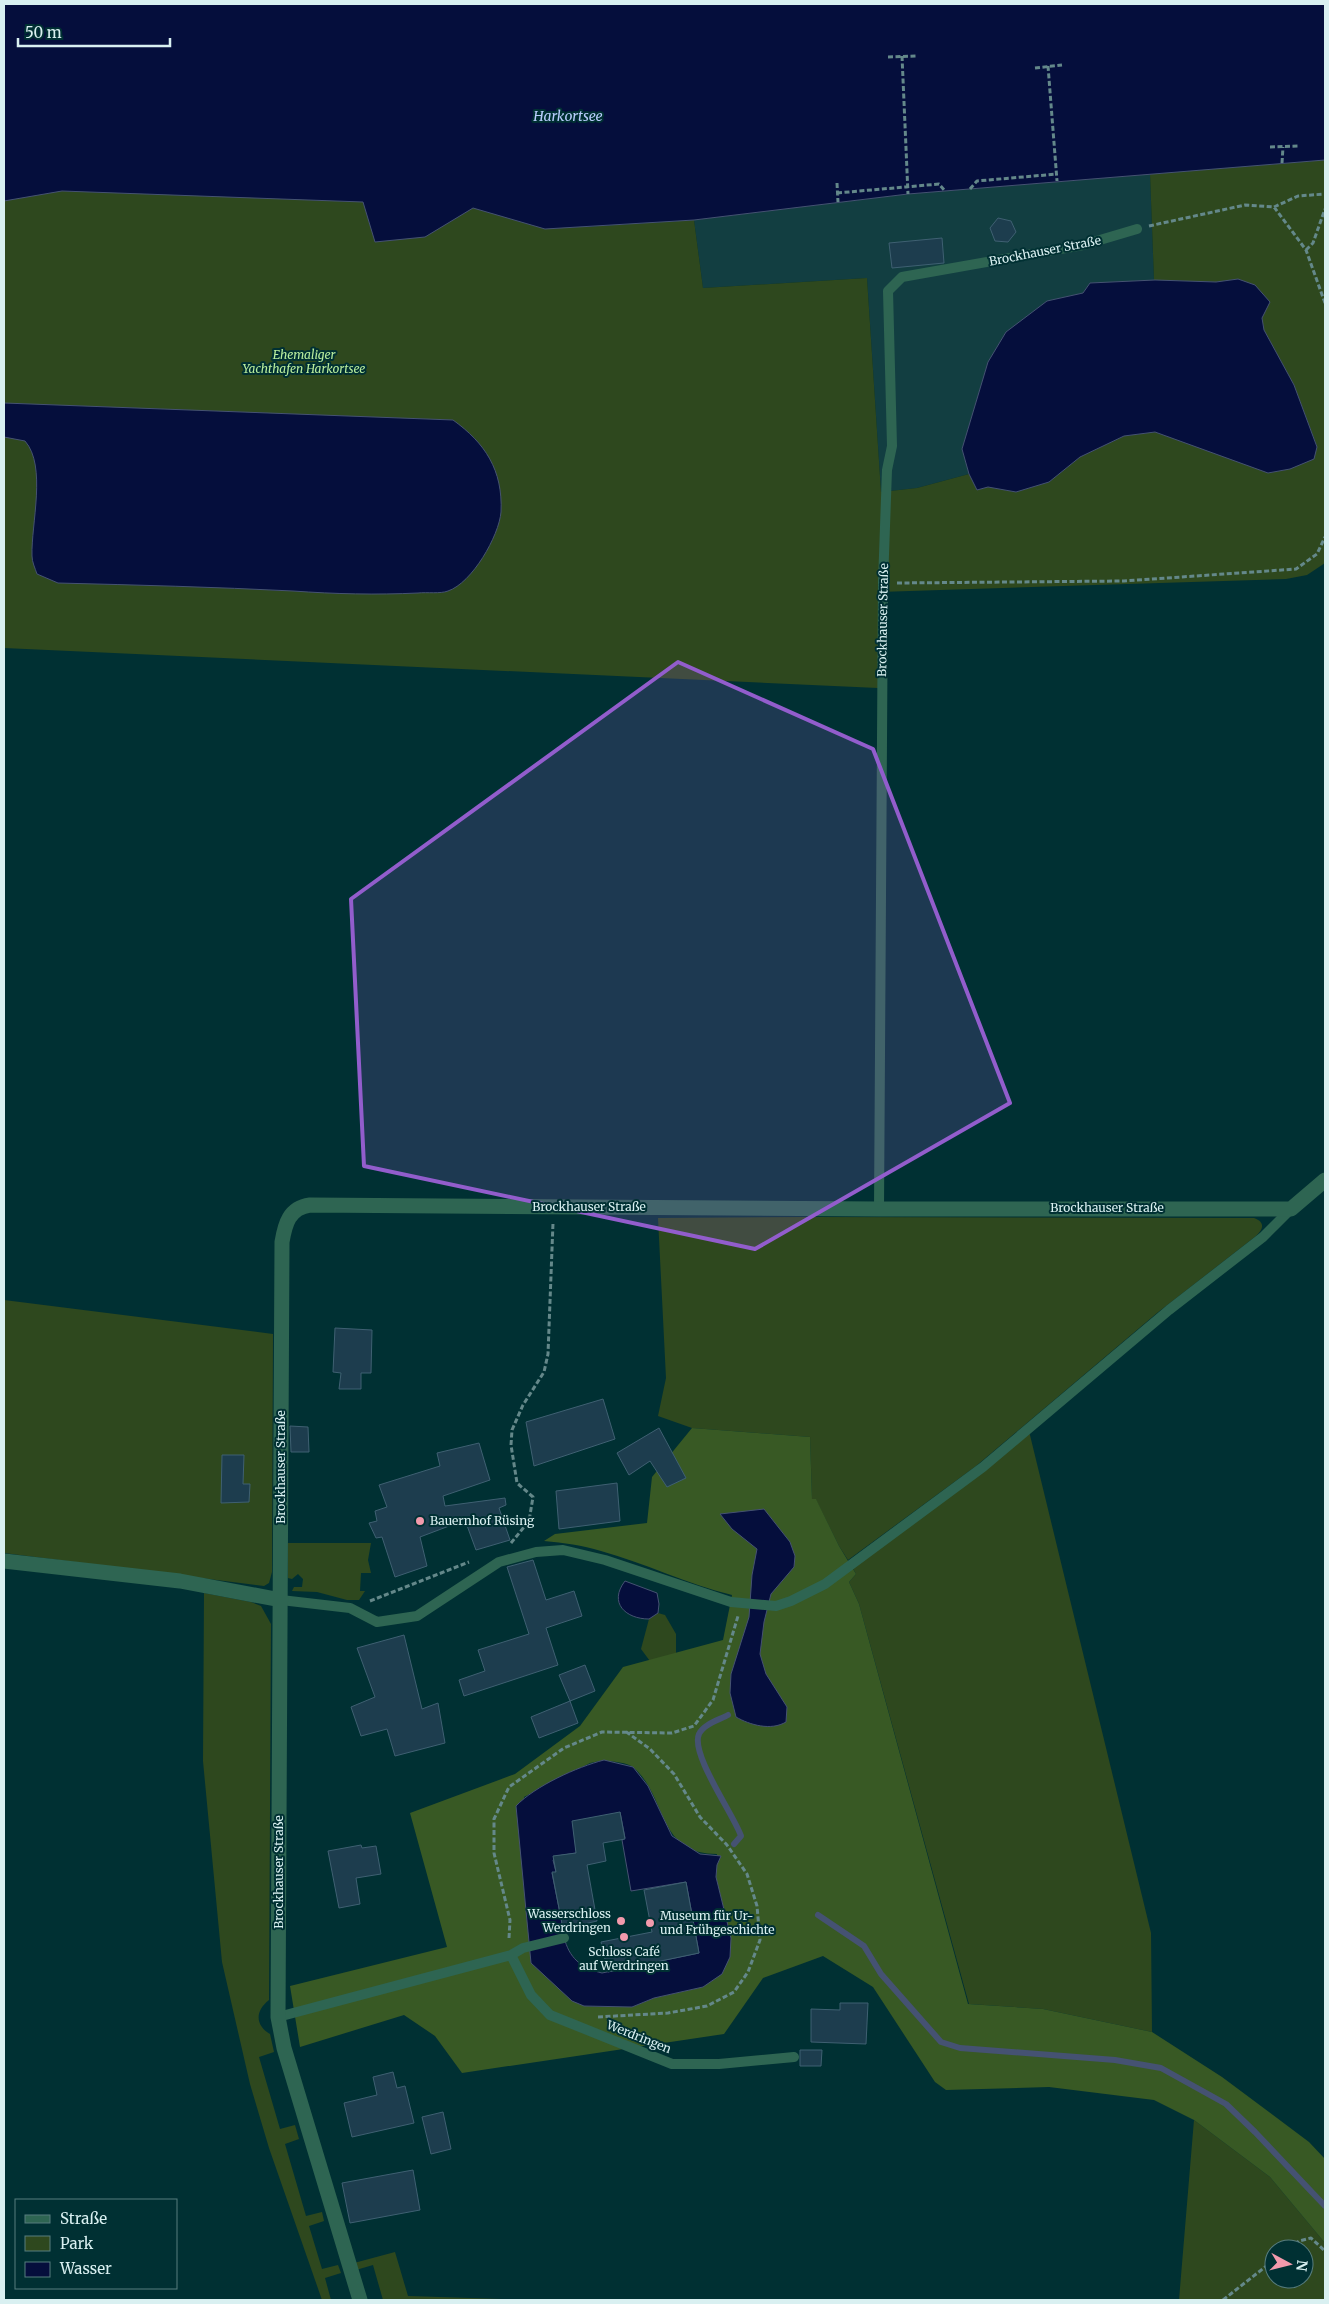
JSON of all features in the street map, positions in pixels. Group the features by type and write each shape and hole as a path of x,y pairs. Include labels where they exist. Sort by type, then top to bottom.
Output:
{"street":[{"path":"1291,1209 1325,1180"},
{"name":"Brockhauser Straße","path":"360,2300 284,2048 278,2017 282,1242 288,1218 294,1211 310,1206 879,1210 1291,1209"},
{"path":"4,1561 180,1581 281,1600"}],"lane":[{"name":"Brockhauser Straße","path":"879,1210 884,583 888,470 892,446 888,291 902,277 1083,245 1137,230"},
{"path":"281,1600 350,1608 377,1622 417,1616 499,1562 536,1552 563,1550 605,1560 700,1593 744,1604 776,1606 806,1595 824,1584 983,1466 1169,1310 1263,1237 1291,1209"},
{"path":"278,2017 507,1956 523,1948 564,1938"},
{"name":"Werdringen","path":"507,1956 531,1994 550,2015 672,2064 719,2064 794,2057"}],"path":[{"path":"902,56 908,194"},
{"path":"888,57 916,56"},
{"path":"1035,68 1062,65"},
{"path":"1048,66 1057,181"},
{"path":"1270,147 1299,146"},
{"path":"1282,163 1283,147"},
{"path":"970,189 977,181 1057,174"},
{"path":"836,183 838,202"},
{"path":"837,193 939,184 945,191"},
{"path":"1137,230 1188,216 1245,205 1274,207 1298,196 1325,194"},
{"path":"1274,207 1306,250 1325,303"},
{"path":"1306,250 1313,243 1325,209"},
{"path":"884,583 1124,581 1296,569 1318,554 1325,537"},
{"path":"508,1546 529,1522 533,1497 517,1483 511,1445 512,1430 523,1405 544,1372 548,1354 553,1207"},
{"path":"350,1608 473,1560"},
{"path":"507,1956 510,1920 494,1853 494,1819 509,1787 564,1748 602,1732 672,1732 694,1726 713,1700 736,1620 744,1604"},
{"path":"590,2018 668,2013 707,2006 734,1992 748,1972 760,1940 757,1906 747,1874 728,1845 700,1817 674,1774 650,1748 625,1731"},
{"path":"1314,2242 1325,2252"},
{"path":"1223,2300 1264,2268"}],"highlighted area":[{"path":"678,662 873,749 1010,1103 755,1249 364,1166 351,899"}],"shaded area":[{"path":"1150,174 1154,280 1090,283 1083,293 1047,301 988,362 962,449 969,474 917,488 881,492 867,278 703,288 694,220 908,194"}],"green space":[{"name":"Ehemaliger Yachthafen Harkortsee","path":"4,4 584,227 694,220 703,288 867,278 881,492 917,488 969,474 977,490 988,487 1016,492 1049,482 1080,457 1124,436 1155,432 1193,445 1317,446 1294,385 1264,330 1262,318 1238,279 1216,282 1154,280 1150,174 1325,160 1325,563 1307,575 1286,579 879,592 878,688 4,648"},
{"path":"658,1218 1254,1218 1262,1224 1262,1228 1256,1236 1157,1313 976,1466 848,1560 816,1500 812,1499 810,1437 692,1428 658,1416 666,1378"},
{"path":"4,1300 273,1334 272,1572 269,1583 264,1586 4,1553"},
{"path":"692,1428 810,1437 812,1499 816,1499 839,1546 856,1574 849,1582 859,1604 968,2004 1043,2009 1152,2032 1222,2077 1309,2142 1325,2159 1325,2243 1270,2177 1194,2120 1154,2100 1049,2087 946,2090 935,2082 873,1987 823,1956 763,1978 724,2034 462,2073 435,2036 404,2015 300,2047 290,1986 447,1947 410,1813 515,1774 580,1726 623,1667 723,1640 732,1595 594,1549 573,1544 544,1541 555,1534 647,1523 652,1477","holes":["604,1760 624,1763 634,1768 645,1780 673,1835 684,1845 698,1852 717,1854 716,1877 730,1938 730,1957 703,1987 654,1998 632,2007 584,2006 530,1942 524,1887 524,1797 590,1763"]},
{"path":"1029,1431 1151,1933 1152,2032 1043,2009 969,2004 859,1604 849,1582 856,1574 852,1567"},
{"path":"288,1543 371,1543 368,1560 371,1573 361,1573 360,1591 365,1591 359,1600 347,1600 317,1592 292,1591 294,1587 302,1587 303,1579 298,1574 292,1579 288,1578"},
{"path":"204,1593 251,1602 261,1606 271,1624 269,2000 264,2004 259,2013 259,2022 270,2034 274,2052 259,2057 280,2129 295,2125 299,2139 285,2144 306,2216 322,2212 324,2221 309,2226 322,2269 338,2265 341,2273 325,2278 331,2300 322,2300 269,2148 250,2084 222,1962 203,1761"},
{"path":"658,1613 665,1615 676,1634 676,1696 641,1649 649,1619"},
{"path":"1194,2120 1270,2177 1325,2243 1325,2300 1179,2300"},
{"path":"395,2252 408,2296 530,2300 383,2300 373,2265 356,2270 354,2263"}],"water":[{"name":"Harkortsee","path":"4,4 1325,4 1325,160 908,194 694,220 545,229 473,208 425,237 375,242 363,202 62,191 4,201"},
{"path":"1238,279 1255,285 1270,302 1262,318 1264,330 1294,385 1317,447 1314,459 1290,469 1268,473 1155,432 1124,436 1080,457 1049,482 1016,492 988,487 977,490 969,474 962,449 988,362 1006,332 1047,301 1083,293 1090,283 1155,280 1216,282"},
{"path":"4,403 453,420 483,448 495,470 501,497 499,522 490,545 475,569 457,586 448,591 441,592 356,594 58,583 37,574 33,563 32,543 37,480 35,465 32,452 25,441 4,437"},
{"path":"764,1509 790,1542 795,1556 794,1567 771,1594 764,1622 760,1654 766,1674 787,1707 786,1722 774,1726 761,1726 736,1717 730,1693 731,1674 749,1617 752,1575 757,1549 732,1529 720,1514"},
{"path":"625,1581 657,1593 658,1613 649,1619 627,1613 619,1603 618,1596"},
{"path":"604,1760 633,1767 648,1786 672,1836 700,1854 721,1856 717,1865 716,1877 731,1938 730,1957 722,1974 703,1987 654,1998 632,2007 584,2006 572,2001 531,1963 516,1806 534,1791 569,1772","holes":["620,1812 625,1838 622,1840 631,1891 686,1882 699,1953 602,1973 582,1965 569,1951 564,1937 569,1928 563,1928 552,1873 556,1872 553,1860 557,1856 576,1853"]}],"building":[{"path":"998,218 1011,221 1016,232 1008,242 995,241 990,228"},
{"path":"942,238 944,263 892,268 889,243"},
{"path":"335,1328 372,1330 371,1373 361,1373 361,1389 339,1389 341,1373 333,1372"},
{"path":"603,1399 615,1439 534,1466 526,1422"},
{"path":"290,1426 308,1427 309,1452 291,1452"},
{"path":"659,1428 686,1478 667,1487 650,1461 629,1475 617,1453"},
{"name":"Bauernhof Rüsing","path":"479,1443 490,1480 443,1496 445,1506 505,1498 506,1505 499,1508 510,1540 476,1550 465,1520 420,1537 427,1566 395,1577 382,1537 376,1538 369,1523 377,1521 375,1511 387,1507 379,1485 440,1466 437,1453"},
{"path":"222,1455 244,1455 243,1484 250,1484 249,1502 221,1503"},
{"path":"617,1483 620,1521 559,1529 556,1491"},
{"path":"533,1560 546,1600 574,1591 582,1616 546,1628 558,1665 464,1696 459,1680 485,1671 478,1650 529,1634 507,1567"},
{"path":"404,1635 422,1709 438,1703 445,1743 395,1756 387,1729 361,1736 351,1707 375,1697 357,1648"},
{"path":"585,1665 595,1691 570,1701 559,1675"},
{"path":"570,1701 578,1723 539,1738 531,1717"},
{"path":"620,1812 625,1839 603,1843 606,1861 587,1865 597,1921 563,1929 552,1872 556,1872 553,1856 576,1853 572,1821"},
{"path":"361,1845 362,1848 376,1846 381,1874 356,1878 360,1904 339,1908 328,1851"},
{"path":"686,1882 699,1953 608,1972 601,1942 652,1932 644,1890"},
{"path":"840,2003 868,2003 866,2044 811,2042 811,2009 840,2010"},
{"path":"800,2050 822,2050 821,2066 800,2066"},
{"path":"393,2072 397,2088 405,2086 414,2123 352,2137 344,2103 377,2095 373,2077"},
{"path":"443,2112 451,2149 431,2154 422,2117"},
{"path":"413,2170 420,2210 350,2223 342,2183"}],"waterway":[{"path":"728,1715 704,1728 699,1734 698,1743 706,1770 741,1836 734,1844"},
{"path":"818,1915 864,1946 881,1974 941,2042 960,2048 1115,2060 1161,2068 1226,2104 1325,2206"}],"place":[{"name":"Bauernhof Rüsing","path":"420,1521"},
{"name":"Wasserschloss Werdringen","path":"621,1921"},
{"name":"Museum für Ur- und Frühgeschichte","path":"650,1923"},
{"name":"Schloss Café auf Werdringen","path":"624,1937"}]}
